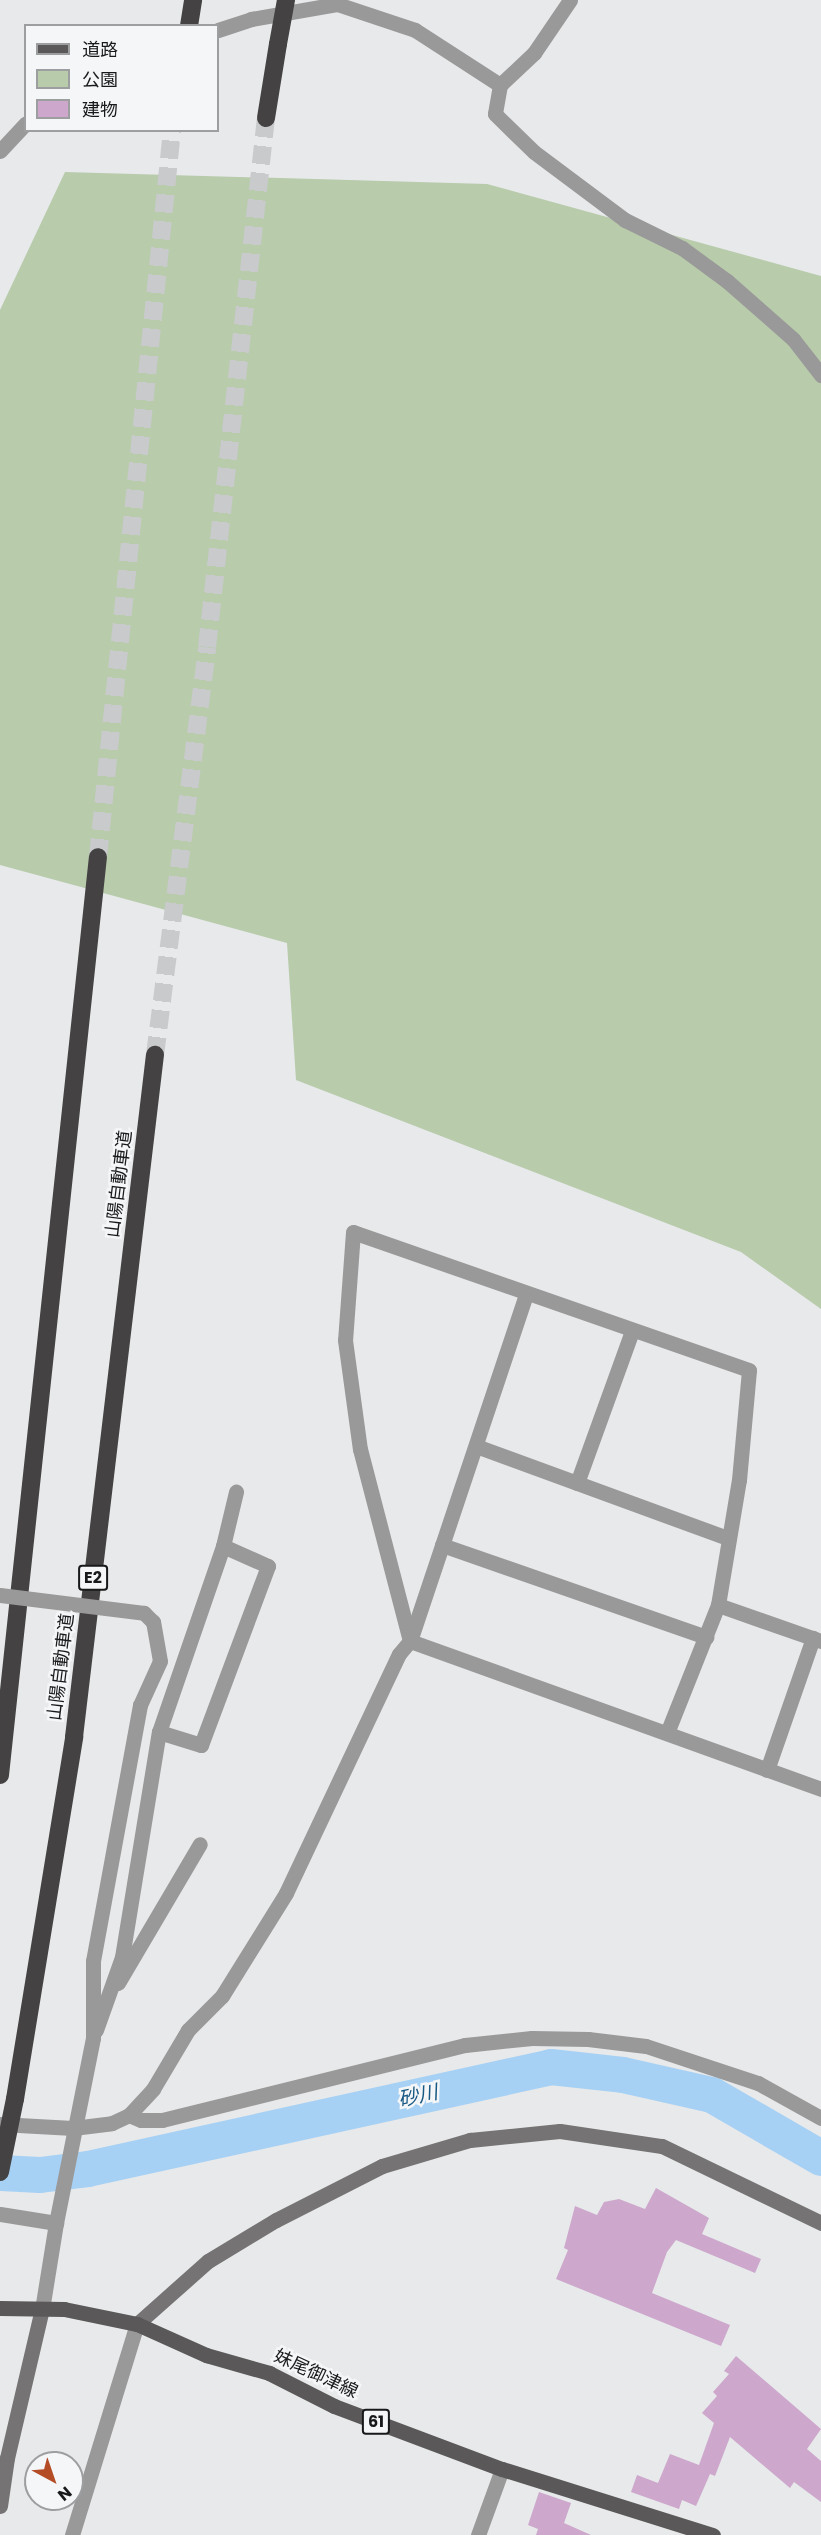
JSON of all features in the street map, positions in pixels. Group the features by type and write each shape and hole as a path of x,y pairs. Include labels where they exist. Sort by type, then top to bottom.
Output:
{"highway":[{"path":"189,24 193,0"},
{"path":"266,118 286,0"},
{"path":"0,1775 98,857"},
{"name":"山陽自動車道","path":"0,2172 15,2099 74,1737 155,1055"}],"main road":[{"name":"妹尾御津線","path":"0,2308 64,2309 137,2324 206,2355 269,2373 334,2406 502,2469 713,2535"}],"street":[{"path":"570,0 534,53 500,85 495,114 534,152 625,220 682,248 727,281 793,339 821,375"},
{"path":"219,30 251,19 337,4 415,30 500,85"},
{"path":"0,151 24,125"},
{"path":"410,1641 360,1449 345,1340 353,1232 526,1295 749,1370 739,1480 727,1538 718,1605 667,1733"},
{"path":"0,2124 73,2128 112,2123 129,2115 153,2090 188,2031 222,1996 286,1893 399,1654 410,1641 526,1295"},
{"path":"577,1483 632,1331"},
{"path":"476,1446 727,1538"},
{"path":"0,2506 1,2488 42,2308 73,2128 93,2038 111,1993 129,1920 159,1732 223,1546 236,1492"},
{"path":"442,1545 706,1637"},
{"path":"159,1732 201,1745 268,1566 223,1546"},
{"path":"0,1594 144,1613 153,1622 160,1661 140,1705 93,1961 93,2038"},
{"path":"718,1605 817,1640 766,1770"},
{"path":"410,1641 821,1790"},
{"path":"111,1993 131,1966 200,1844"},
{"path":"129,2115 141,2120 162,2120 465,2045 532,2038 588,2039 646,2046 758,2083 821,2118"},
{"path":"72,2535 137,2324 208,2261 276,2220 382,2166 470,2140 560,2131 662,2146 821,2223"},
{"path":"0,2214 57,2216"},
{"path":"478,2535 502,2469"}],"green space":[{"path":"65,172 487,184 821,276 821,1309 741,1252 296,1080 287,943 0,865 0,310"}],"building":[{"path":"656,2188 709,2218 702,2234 761,2259 755,2273 676,2240 667,2252 652,2293 730,2325 721,2346 556,2279 568,2250 564,2248 575,2206 597,2215 604,2202 619,2199 645,2209"},
{"path":"736,2356 821,2429 807,2449 821,2461 821,2502 794,2482 790,2488 730,2437 715,2476 710,2474 696,2506 682,2500 679,2509 631,2492 637,2475 658,2483 670,2454 699,2465 714,2423 702,2413 717,2396 713,2392 729,2374 724,2371"},
{"path":"539,2492 571,2503 564,2523 591,2535 536,2535 538,2529 528,2525"}],"waterway":[{"name":"砂川","path":"0,2173 40,2175 88,2169 551,2067 623,2075 712,2095 821,2158"}],"tunnel":[{"path":"155,1055 207,647 266,118"},
{"path":"98,857 172,132"}]}
